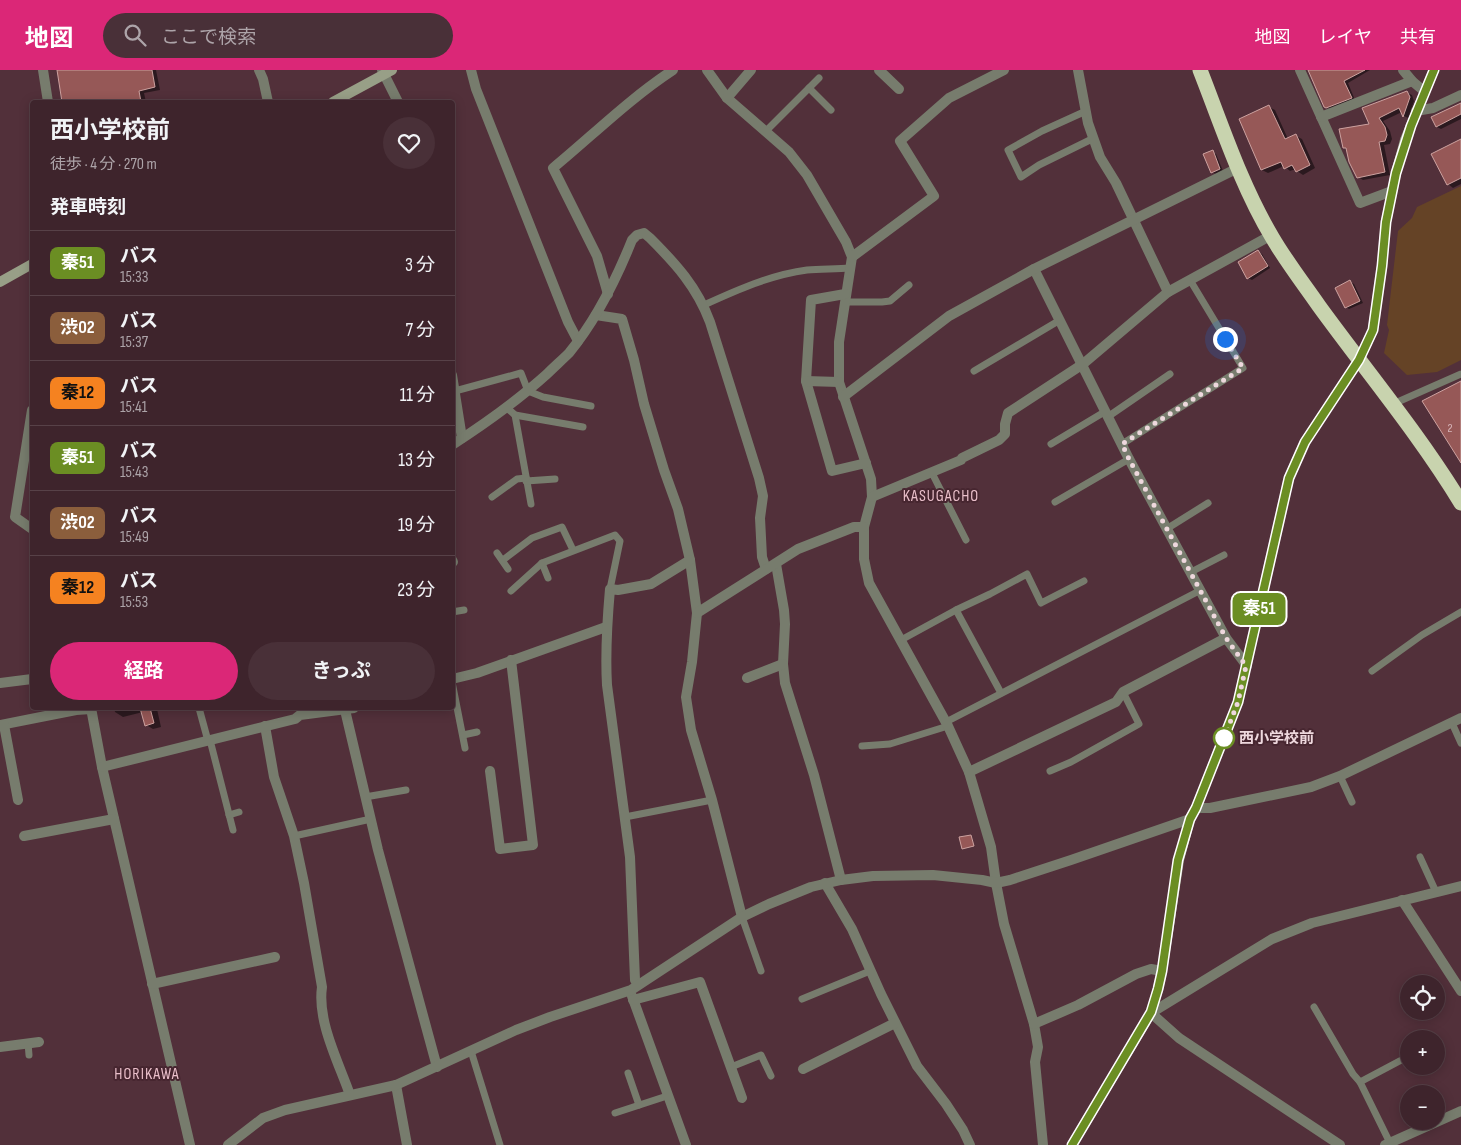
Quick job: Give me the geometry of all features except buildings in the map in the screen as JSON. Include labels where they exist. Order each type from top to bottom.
[{"type":"highway","points":[[1200,70],[1238,168],[1270,236],[1359,360],[1426,448],[1461,503]]},
{"type":"street","points":[[43,70],[48,100]]},
{"type":"street","points":[[259,70],[268,100]]},
{"type":"street","points":[[471,70],[480,98],[568,322],[578,341]]},
{"type":"street","points":[[608,294],[597,256],[553,168],[622,108],[673,70]]},
{"type":"street","points":[[707,70],[727,98],[788,152],[807,175],[846,242],[852,257],[839,342],[839,382],[871,479],[872,497],[864,527],[864,559],[869,583],[947,724],[970,772],[991,847],[1004,924],[1034,1024],[1038,1047],[1035,1062],[1043,1145]]},
{"type":"street","points":[[727,98],[751,70]]},
{"type":"street","points":[[879,70],[899,89]]},
{"type":"street","points":[[852,257],[934,196],[900,141],[949,98],[1004,70]]},
{"type":"street","points":[[1078,70],[1088,123],[1100,157],[1116,183],[1168,292]]},
{"type":"street","points":[[1300,70],[1360,203],[1392,191]]},
{"type":"street","points":[[1403,70],[1424,91]]},
{"type":"street","points":[[1072,1145],[1151,1012],[1162,971],[1178,860],[1190,819],[1238,702],[1289,478],[1305,442],[1359,360],[1373,330],[1386,222],[1392,191],[1405,140],[1434,70]]},
{"type":"street","points":[[337,100],[386,72],[397,100]]},
{"type":"street","points":[[1321,117],[1412,80]]},
{"type":"street","points":[[1416,111],[1433,108],[1461,95]]},
{"type":"street","points":[[844,397],[949,316],[1034,268],[1238,168]]},
{"type":"street","points":[[455,443],[511,412],[528,391],[568,354],[596,316],[632,240],[637,235],[644,233],[685,275],[704,305],[759,478],[763,496],[760,518],[762,557],[766,569]]},
{"type":"street","points":[[872,497],[962,460],[962,458],[999,440],[1005,434],[1008,413],[1083,364],[1168,292],[1270,236]]},
{"type":"street","points":[[0,282],[30,265]]},
{"type":"street","points":[[1034,268],[1129,459],[1226,638],[1246,666]]},
{"type":"street","points":[[845,298],[811,300],[806,381],[832,471],[866,462]]},
{"type":"street","points":[[596,316],[622,320],[644,404],[678,509],[690,560],[697,613],[686,697],[691,730],[712,800],[742,917]]},
{"type":"street","points":[[806,381],[839,382]]},
{"type":"street","points":[[455,391],[462,438]]},
{"type":"street","points":[[30,422],[15,516],[30,527]]},
{"type":"street","points":[[697,613],[798,549],[854,527],[864,527]]},
{"type":"street","points":[[686,1145],[634,992],[630,857],[605,657],[610,589],[618,590],[651,584],[690,560]]},
{"type":"street","points":[[776,564],[784,617],[783,664],[785,683],[814,774],[841,880]]},
{"type":"street","points":[[455,679],[606,628]]},
{"type":"street","points":[[970,772],[1116,702],[1123,692],[1226,638]]},
{"type":"street","points":[[490,771],[500,849],[533,845],[511,660]]},
{"type":"street","points":[[747,678],[783,664]]},
{"type":"street","points":[[0,683],[30,679]]},
{"type":"street","points":[[18,800],[2,725],[76,710]]},
{"type":"street","points":[[91,710],[114,820],[190,1145]]},
{"type":"street","points":[[102,767],[295,719],[300,715],[334,710]]},
{"type":"street","points":[[350,710],[365,797],[437,1067]]},
{"type":"street","points":[[1196,808],[1210,808],[1311,787],[1340,776],[1456,721]]},
{"type":"street","points":[[265,726],[274,777],[294,836],[304,883],[322,987],[320,999],[322,1014],[350,1095]]},
{"type":"street","points":[[14,783],[25,780]]},
{"type":"street","points":[[634,992],[742,917],[794,893],[825,883],[873,876],[933,875],[996,883],[1010,880],[1190,819]]},
{"type":"street","points":[[24,836],[114,820]]},
{"type":"street","points":[[825,883],[852,930],[917,1066],[946,1104],[963,1130],[970,1145]]},
{"type":"street","points":[[1151,1012],[1272,939],[1312,923],[1461,886]]},
{"type":"street","points":[[1402,900],[1461,991]]},
{"type":"street","points":[[152,984],[275,957]]},
{"type":"street","points":[[1034,1024],[1078,1005],[1136,974],[1151,969],[1162,971]]},
{"type":"street","points":[[228,1145],[263,1118],[285,1110],[396,1084],[516,1030],[550,1017],[634,992],[700,982],[742,1098]]},
{"type":"street","points":[[1151,1012],[1179,1038],[1340,1145]]},
{"type":"street","points":[[803,1069],[895,1023]]},
{"type":"street","points":[[0,1047],[38,1042]]},
{"type":"street","points":[[396,1084],[407,1145]]},
{"type":"street","points":[[1387,1144],[1461,1111]]},
{"type":"lane","points":[[766,131],[819,78]]},
{"type":"lane","points":[[809,88],[830,110]]},
{"type":"lane","points":[[1086,112],[1042,131],[1008,150],[1021,177],[1094,138]]},
{"type":"lane","points":[[704,305],[735,290],[767,279],[807,270],[850,268]]},
{"type":"lane","points":[[1122,444],[1243,368],[1190,280]]},
{"type":"lane","points":[[845,298],[882,302],[890,300],[909,285]]},
{"type":"lane","points":[[974,371],[1060,320]]},
{"type":"lane","points":[[455,391],[520,373],[528,391],[543,397],[591,406]]},
{"type":"lane","points":[[1051,444],[1107,414],[1170,374]]},
{"type":"lane","points":[[1392,404],[1461,374]]},
{"type":"lane","points":[[531,504],[511,412],[583,428]]},
{"type":"lane","points":[[1055,502],[1129,459]]},
{"type":"lane","points":[[932,473],[966,540]]},
{"type":"lane","points":[[492,497],[517,479],[555,480]]},
{"type":"lane","points":[[1168,528],[1208,504]]},
{"type":"lane","points":[[502,560],[532,538],[562,527],[573,550]]},
{"type":"lane","points":[[511,591],[542,564],[573,550],[615,535],[620,541],[610,589]]},
{"type":"lane","points":[[497,553],[508,569]]},
{"type":"lane","points":[[1191,572],[1224,555]]},
{"type":"lane","points":[[542,564],[548,578]]},
{"type":"lane","points":[[901,640],[1027,574],[1040,602],[1084,581]]},
{"type":"lane","points":[[862,746],[890,744],[947,724],[1000,693],[1201,590]]},
{"type":"lane","points":[[455,612],[464,610]]},
{"type":"lane","points":[[956,610],[1000,693]]},
{"type":"lane","points":[[1372,671],[1422,635],[1461,612]]},
{"type":"lane","points":[[1050,771],[1072,762],[1139,724],[1123,692]]},
{"type":"lane","points":[[455,695],[465,748]]},
{"type":"lane","points":[[200,710],[233,830]]},
{"type":"lane","points":[[1456,721],[1461,743]]},
{"type":"lane","points":[[463,735],[477,732]]},
{"type":"lane","points":[[1340,776],[1352,802]]},
{"type":"lane","points":[[365,797],[406,790]]},
{"type":"lane","points":[[625,817],[712,800]]},
{"type":"lane","points":[[229,815],[239,812]]},
{"type":"lane","points":[[294,836],[371,819]]},
{"type":"lane","points":[[1420,857],[1436,892]]},
{"type":"lane","points":[[742,917],[761,972]]},
{"type":"lane","points":[[802,999],[870,971]]},
{"type":"lane","points":[[1314,1007],[1353,1074],[1360,1082],[1387,1144]]},
{"type":"lane","points":[[28,1043],[29,1056]]},
{"type":"lane","points":[[471,1051],[500,1145]]},
{"type":"lane","points":[[731,1067],[761,1055],[770,1076]]},
{"type":"lane","points":[[1360,1082],[1400,1061]]},
{"type":"lane","points":[[628,1072],[639,1105]]},
{"type":"lane","points":[[615,1113],[668,1096]]},
{"type":"shaded area","points":[[1461,186],[1461,360],[1437,372],[1407,375],[1384,353],[1389,330],[1387,325],[1398,231],[1412,218],[1417,207]]},
{"type":"bus line","name":"秦51","points":[[1072,1145],[1151,1012],[1162,971],[1178,860],[1190,819],[1238,702],[1289,478],[1305,442],[1359,360],[1373,330],[1386,222],[1396,173],[1405,140],[1434,70]]},
{"type":"place","name":"西小学校前","points":[[1224,738]]},
{"type":"district","name":"KASUGACHO","points":[[941,495]]},
{"type":"district","name":"HORIKAWA","points":[[147,1073]]},
{"type":"route","points":[[1224,738],[1238,702],[1246,666],[1226,638],[1122,444],[1243,368],[1225,339]]}]
